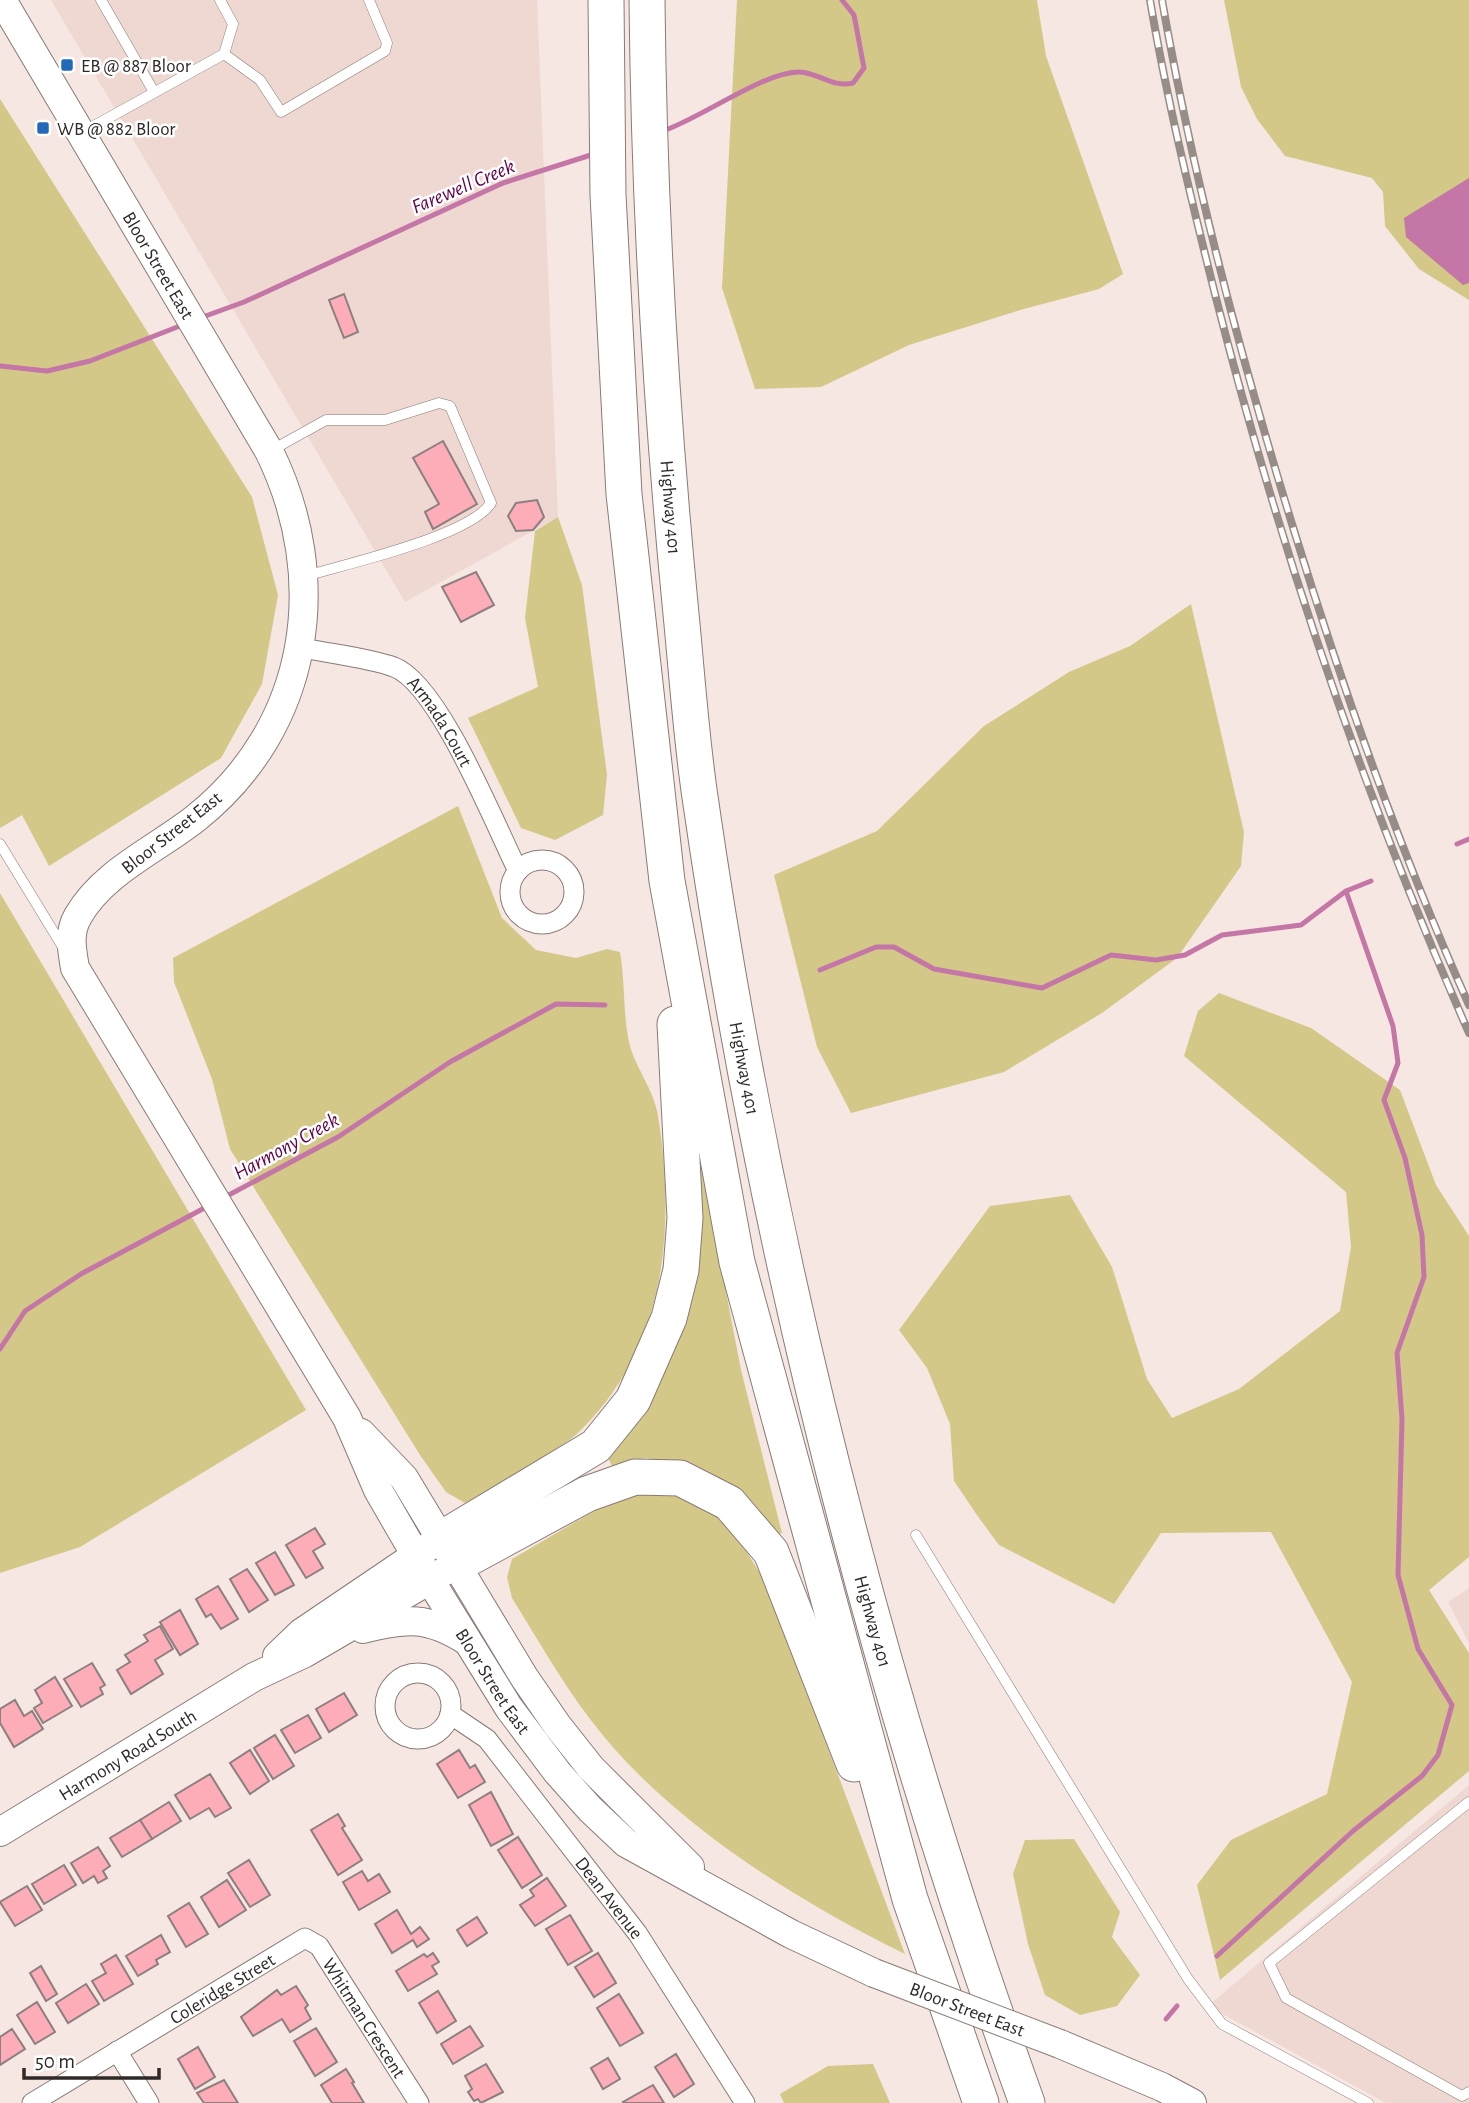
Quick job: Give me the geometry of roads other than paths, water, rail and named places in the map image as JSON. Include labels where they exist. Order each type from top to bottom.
[{"type":"highway","name":"Highway 401","points":[[606,0],[605,117],[624,494],[667,881],[737,1262],[911,1899],[981,2103]]},
{"type":"highway","name":"Highway 401","points":[[647,0],[648,115],[666,467],[699,794],[785,1273],[883,1657],[998,2022],[1027,2102]]},
{"type":"highway","points":[[435,1559],[596,1446],[633,1400],[669,1318],[681,1270],[685,1218],[667,881]]},
{"type":"highway","points":[[435,1559],[587,1494],[635,1477],[680,1478],[729,1503],[771,1552],[880,1830],[911,1899]]},
{"type":"main road","name":"Bloor Street East","points":[[2,0],[270,452],[293,508],[302,541],[305,576],[299,647],[278,716],[247,765],[198,816],[110,879],[91,897],[76,918],[70,940],[75,968],[347,1418],[404,1478],[470,1643],[509,1707],[557,1772],[590,1809],[626,1843],[791,1934],[874,1973],[1060,2044],[1151,2082],[1192,2103]]},
{"type":"main road","name":"Bloor Street East","points":[[435,1559],[592,1768],[708,1886]]},
{"type":"main road","name":"Harmony Road South","points":[[0,1832],[254,1677],[337,1635],[435,1559]]},
{"type":"main road","name":"Harmony Road South","points":[[254,1677],[301,1633],[435,1559]]},
{"type":"main road","points":[[337,1635],[399,1620],[415,1620],[434,1623],[470,1643]]},
{"type":"street","name":"Armada Court","points":[[299,647],[396,668],[422,687],[441,717],[518,871]]},
{"type":"street","name":"Dean Avenue","points":[[450,1714],[487,1739],[638,1934],[745,2103]]},
{"type":"street","name":"Coleridge Street","points":[[32,2103],[305,1938]]},
{"type":"street","name":"Whitman Crescent","points":[[305,1938],[319,1946],[419,2103]]},
{"type":"street","points":[[117,2051],[149,2103]]},
{"type":"lane","points":[[101,0],[154,92]]},
{"type":"lane","points":[[82,132],[224,54],[233,24],[220,0]]},
{"type":"lane","points":[[224,54],[260,80],[281,112],[385,51],[387,43],[369,0]]},
{"type":"lane","points":[[270,452],[326,420],[385,420],[439,403],[450,406],[491,503],[485,512],[430,539],[305,576]]},
{"type":"lane","points":[[0,844],[75,968]]},
{"type":"lane","points":[[916,1535],[1188,1979],[1222,2024],[1368,2103]]},
{"type":"lane","points":[[1469,1802],[1269,1963],[1286,1998],[1462,2096],[1469,2092]]},
{"type":"waterway","name":"Farewell Creek","points":[[660,132],[750,87],[785,74],[800,72],[839,84],[853,83],[864,68],[854,15],[842,0]]},
{"type":"waterway","name":"Farewell Creek","points":[[200,318],[244,302],[503,183],[594,154]]},
{"type":"waterway","name":"Farewell Creek","points":[[0,366],[47,371],[90,361],[185,324]]},
{"type":"waterway","name":"Harmony Creek","points":[[1457,844],[1469,839]]},
{"type":"waterway","name":"Harmony Creek","points":[[820,970],[876,947],[894,947],[934,969],[1042,988],[1111,955],[1156,960],[1185,955],[1222,935],[1301,925],[1346,891],[1371,881]]},
{"type":"waterway","points":[[1217,1956],[1353,1831],[1422,1776],[1438,1755],[1452,1705],[1418,1649],[1398,1575],[1402,1419],[1397,1353],[1424,1277],[1422,1235],[1405,1158],[1384,1100],[1398,1063],[1393,1026],[1346,891]]},
{"type":"waterway","name":"Harmony Creek","points":[[225,1197],[338,1137],[450,1062],[556,1004],[605,1005]]},
{"type":"waterway","name":"Harmony Creek","points":[[0,1349],[25,1311],[81,1274],[210,1205]]},
{"type":"waterway","points":[[1166,2019],[1177,2006]]},
{"type":"railway","points":[[1150,0],[1172,112],[1216,298],[1296,578],[1394,853],[1469,1033]]},
{"type":"railway","points":[[1162,0],[1188,132],[1219,264],[1292,524],[1331,646],[1395,827],[1469,1005]]},
{"type":"place","name":"EB @ 887 Bloor","points":[[67,65]]},
{"type":"place","name":"WB @ 882 Bloor","points":[[43,128]]}]
